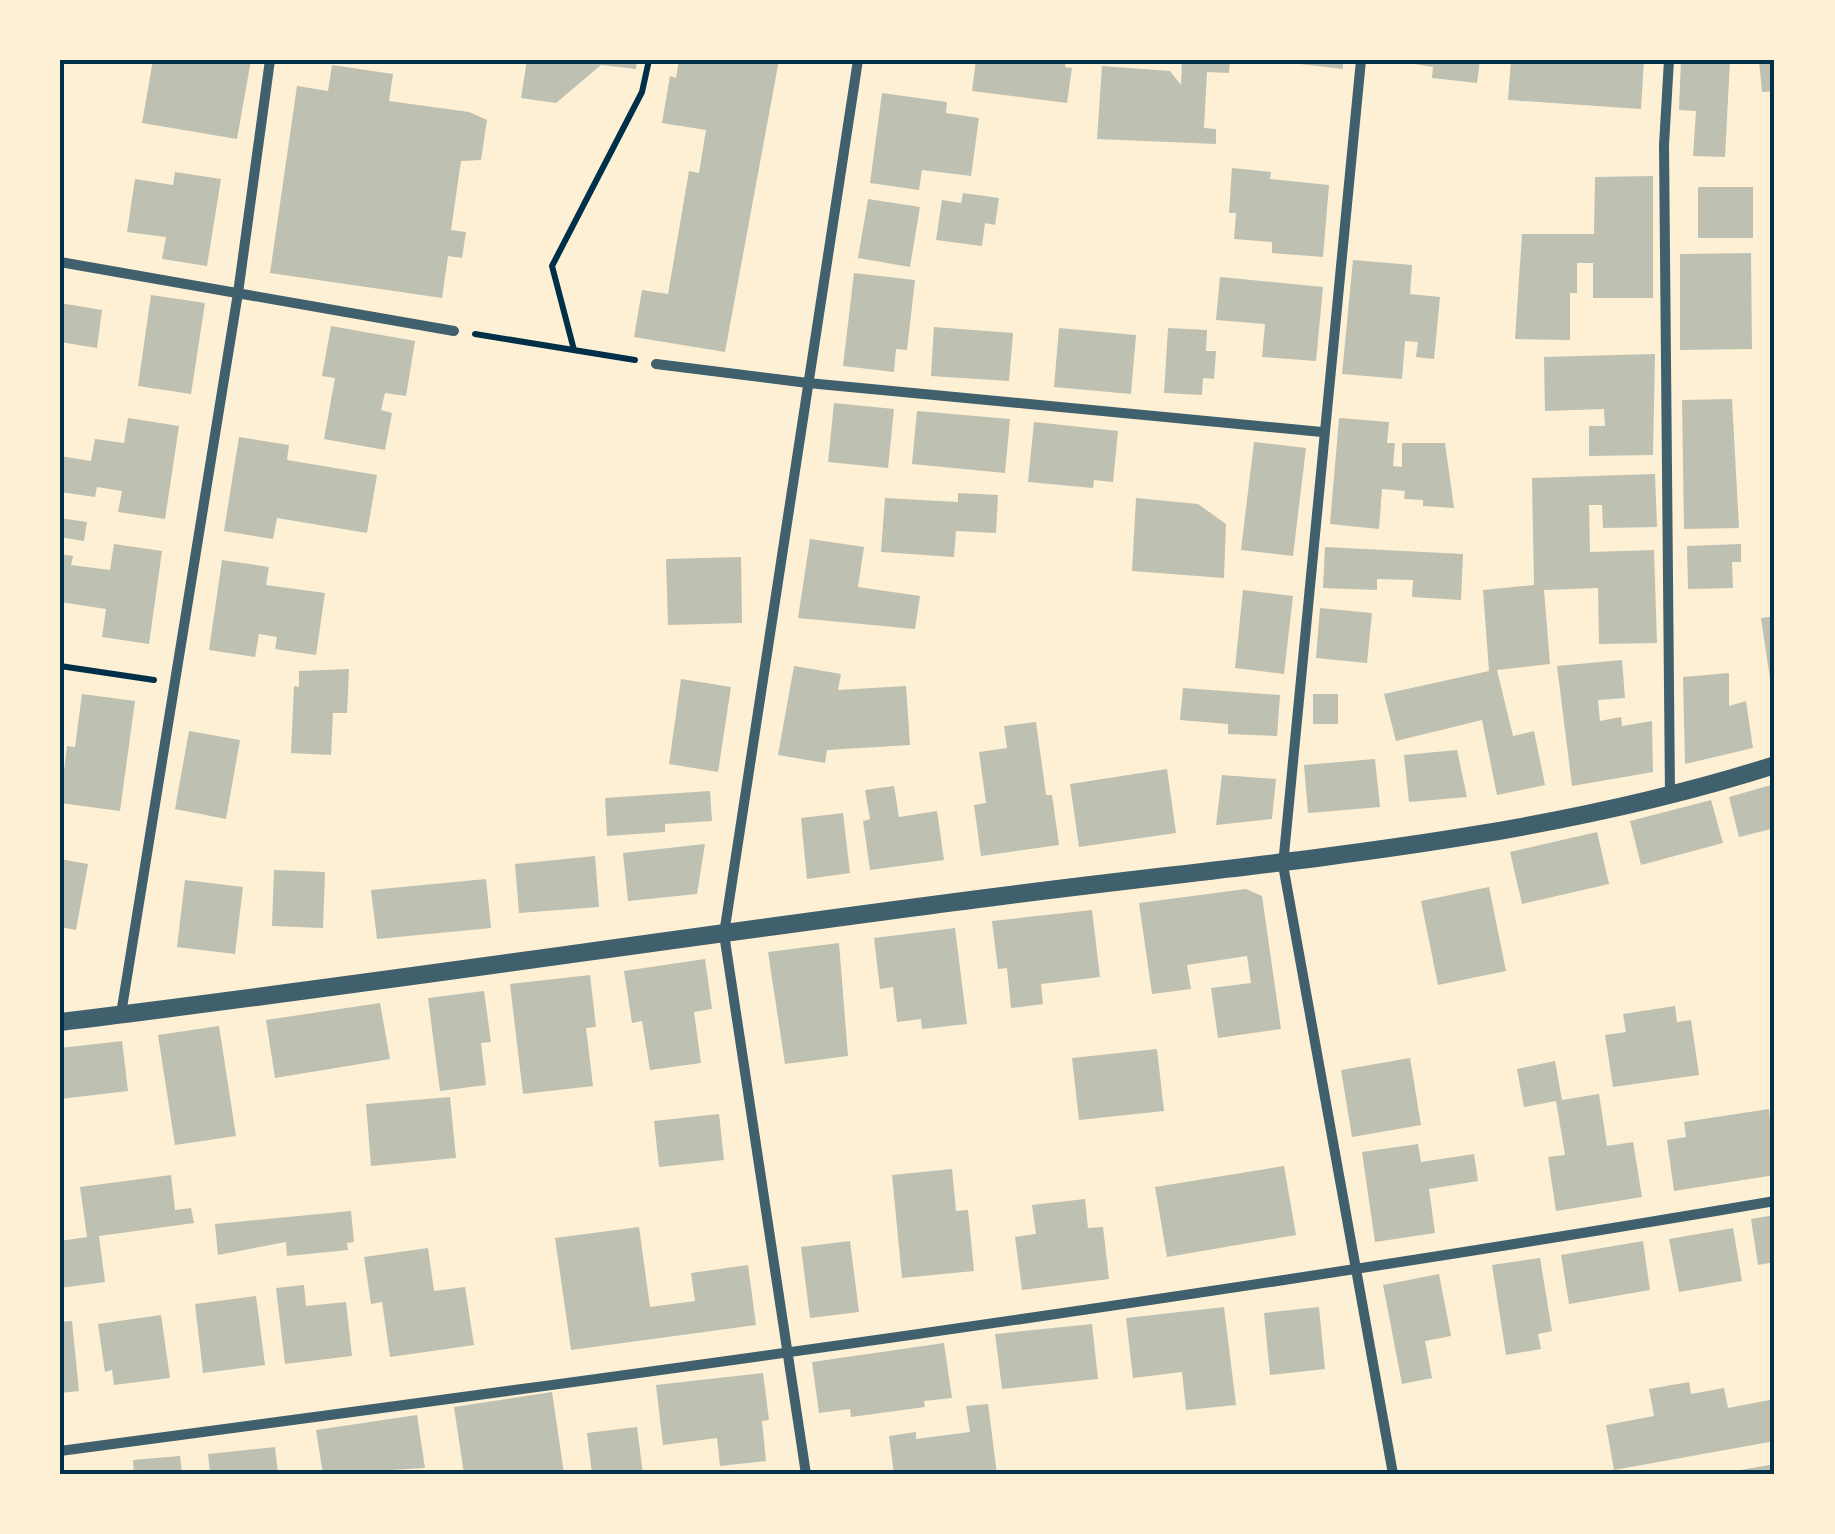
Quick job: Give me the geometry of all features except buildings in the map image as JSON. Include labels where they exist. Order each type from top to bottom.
[{"type":"street","points":[[121,1014],[238,293],[270,60]]},
{"type":"street","points":[[806,1474],[724,934],[858,60]]},
{"type":"street","points":[[1361,60],[1283,865],[1393,1474]]},
{"type":"street","points":[[1670,60],[1664,145],[1670,796]]},
{"type":"street","points":[[60,262],[454,330]]},
{"type":"street","points":[[656,364],[808,383],[1322,432]]},
{"type":"street","points":[[60,1022],[1006,895],[1283,865],[1500,830],[1670,796],[1775,765]]},
{"type":"street","points":[[60,1451],[789,1354],[1356,1272],[1775,1202]]},
{"type":"path","points":[[574,350],[552,266],[642,92],[649,60]]},
{"type":"path","points":[[454,330],[656,364]]},
{"type":"path","points":[[60,666],[175,683]]}]
